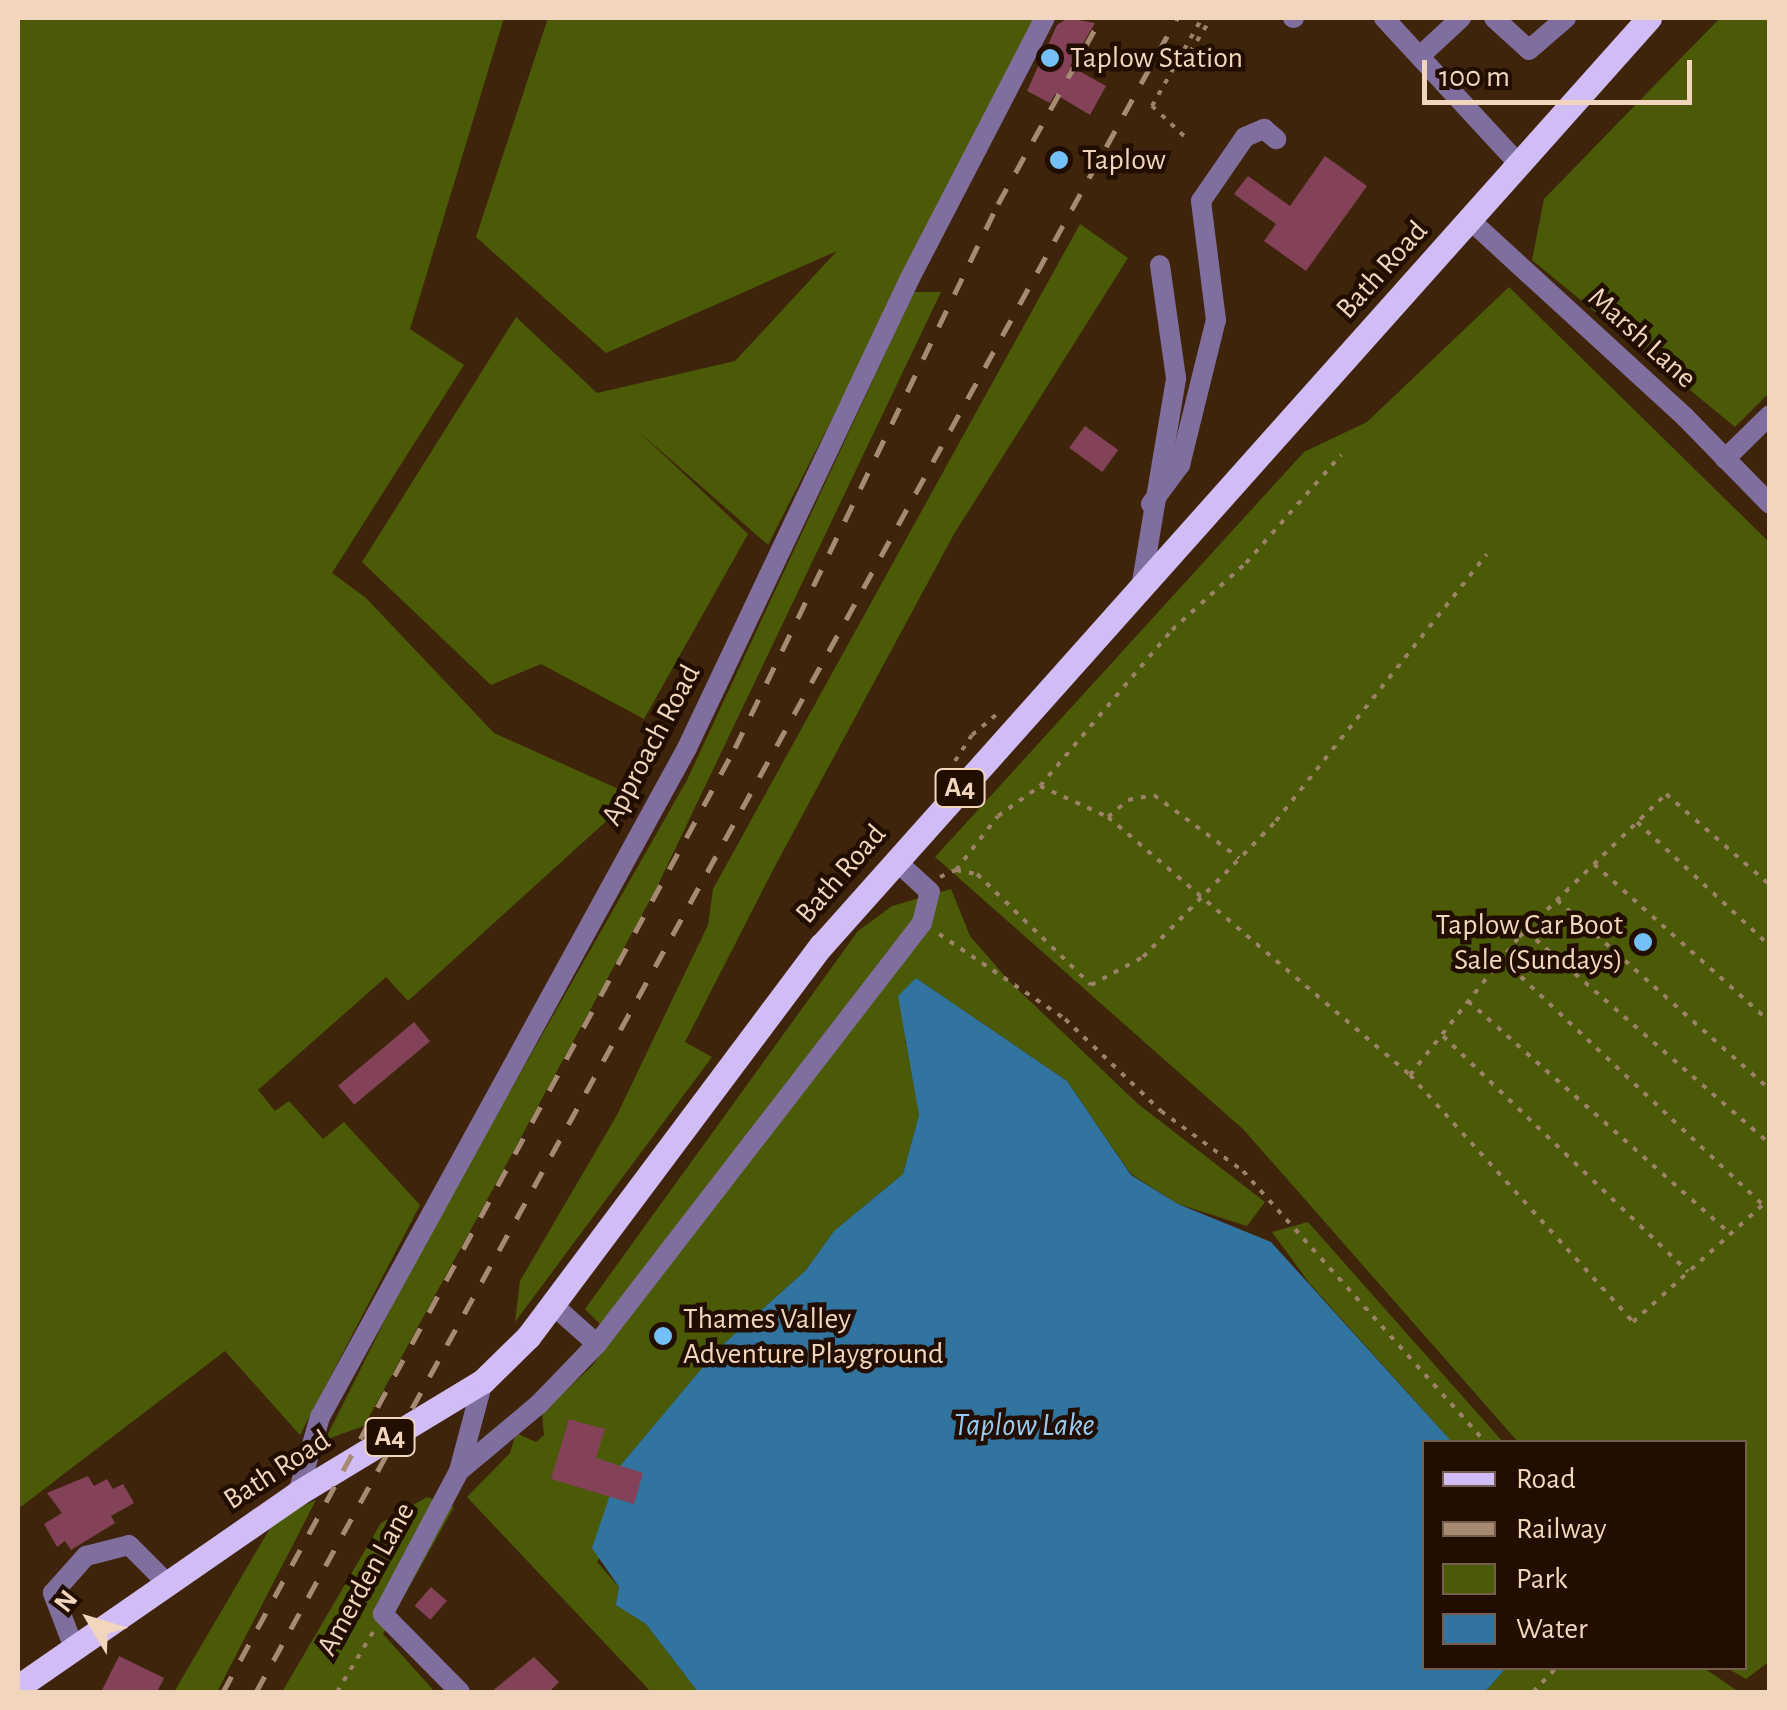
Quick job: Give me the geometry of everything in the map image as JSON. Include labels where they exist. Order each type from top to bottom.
[{"type":"main road","name":"Bath Road","points":[[18,1688],[298,1493],[483,1381],[553,1305],[821,946],[1649,18]]},
{"type":"street","name":"Approach Road","points":[[298,1493],[320,1417],[687,748],[910,278],[1045,18]]},
{"type":"street","points":[[1384,18],[1518,162]]},
{"type":"street","points":[[1420,56],[1461,18]]},
{"type":"street","points":[[1494,18],[1525,50],[1566,18]]},
{"type":"street","points":[[1151,504],[1180,465],[1216,320],[1201,201],[1246,137],[1264,129],[1276,139]]},
{"type":"street","name":"Marsh Lane","points":[[1470,220],[1770,504]]},
{"type":"street","points":[[1142,582],[1151,504],[1176,378],[1160,265]]},
{"type":"street","points":[[1725,459],[1770,415]]},
{"type":"street","points":[[459,1471],[539,1404],[597,1344],[922,922],[930,892],[896,861]]},
{"type":"street","points":[[553,1305],[597,1344]]},
{"type":"street","name":"Amerden Lane","points":[[383,1614],[459,1471],[483,1381]]},
{"type":"street","points":[[74,1648],[53,1592],[86,1556],[129,1545],[166,1582]]},
{"type":"street","points":[[383,1614],[460,1692]]},
{"type":"path","points":[[1184,136],[1152,111],[1202,18]]},
{"type":"path","points":[[1178,58],[1190,52],[1211,18]]},
{"type":"path","points":[[922,884],[956,870],[998,816],[1040,786],[1172,630],[1246,564],[1341,454]]},
{"type":"path","points":[[956,870],[977,874],[1091,985],[1143,956],[1276,821],[1487,554]]},
{"type":"path","points":[[1040,786],[1108,817],[1410,1075],[1633,1322],[1770,1198]]},
{"type":"path","points":[[1410,1075],[1526,930],[1666,794],[1770,885]]},
{"type":"path","points":[[1108,817],[1128,800],[1154,795],[1240,858]]},
{"type":"path","points":[[1636,822],[1770,946]]},
{"type":"path","points":[[1594,864],[1770,1022]]},
{"type":"path","points":[[1557,900],[1770,1090]]},
{"type":"path","points":[[922,922],[1064,1019],[1161,1111],[1243,1170],[1483,1440]]},
{"type":"path","points":[[1526,930],[1770,1144]]},
{"type":"path","points":[[1502,959],[1762,1204]]},
{"type":"path","points":[[1468,1001],[1730,1234]]},
{"type":"path","points":[[1442,1035],[1688,1272]]},
{"type":"path","name":"Amerden Lane","points":[[337,1692],[383,1614]]},
{"type":"path","points":[[1533,1692],[1554,1670]]},
{"type":"green space","points":[[18,18],[504,18],[410,329],[464,365],[332,573],[366,598],[494,733],[634,796],[408,1001],[386,977],[258,1090],[275,1111],[289,1101],[323,1139],[344,1122],[420,1205],[300,1435],[225,1351],[18,1509]]},
{"type":"green space","points":[[548,18],[1035,18],[768,545],[637,430],[748,534],[644,719],[541,664],[491,685],[362,562],[516,317],[597,393],[735,361],[837,251],[606,353],[476,237]]},
{"type":"green space","points":[[1720,18],[1770,18],[1769,393],[1735,427],[1532,260],[1544,199]]},
{"type":"green space","points":[[1080,224],[1128,258],[954,534],[774,868],[685,1042],[712,1057],[515,1322],[520,1281],[617,1115],[708,925],[713,889]]},
{"type":"green space","points":[[1509,287],[1769,542],[1770,1661],[1746,1679],[1730,1670],[1747,1670],[1747,1440],[1516,1440],[1244,1130],[935,857],[1304,452],[1367,422]]},
{"type":"green space","points":[[914,292],[941,292],[657,887],[364,1426],[325,1440],[422,1246],[687,780]]},
{"type":"green space","points":[[951,889],[970,936],[1010,982],[1138,1104],[1265,1202],[1247,1226],[1178,1204],[1131,1174],[1067,1081],[916,978],[905,1043],[913,1053],[919,1115],[903,1174],[834,1231],[806,1270],[718,1349],[621,1465],[643,1473],[634,1504],[597,1562],[619,1587],[617,1605],[646,1624],[698,1692],[651,1692],[467,1497],[510,1453],[516,1433],[536,1442],[544,1435],[542,1413],[593,1365],[612,1336],[585,1309],[858,931],[892,906]]},
{"type":"green space","points":[[1308,1222],[1501,1440],[1450,1440],[1310,1284],[1272,1232]]},
{"type":"green space","points":[[427,1497],[454,1507],[383,1634],[435,1692],[282,1692],[381,1523]]},
{"type":"green space","points":[[316,1500],[217,1692],[174,1692],[276,1518]]},
{"type":"green space","points":[[1504,1670],[1707,1670],[1739,1692],[1485,1692]]},
{"type":"water","name":"Taplow Lake","points":[[916,978],[1067,1081],[1131,1175],[1178,1204],[1271,1242],[1450,1440],[1422,1440],[1422,1670],[1504,1670],[1485,1692],[698,1692],[646,1624],[616,1605],[619,1587],[592,1548],[620,1466],[718,1349],[806,1270],[834,1231],[903,1174],[919,1115],[898,996]]},
{"type":"building","points":[[1068,18],[1095,23],[1070,66],[1106,86],[1090,115],[1055,94],[1050,103],[1027,91],[1057,25]]},
{"type":"building","points":[[1325,156],[1367,186],[1306,271],[1264,241],[1276,224],[1234,194],[1248,176],[1290,206]]},
{"type":"building","points":[[1085,426],[1118,450],[1102,472],[1069,448]]},
{"type":"building","points":[[414,1022],[430,1041],[354,1105],[338,1086]]},
{"type":"building","points":[[569,1419],[605,1429],[596,1458],[643,1473],[634,1504],[551,1479]]},
{"type":"building","points":[[88,1476],[94,1486],[107,1479],[113,1489],[123,1484],[134,1503],[111,1516],[115,1523],[71,1550],[65,1541],[57,1547],[44,1524],[62,1513],[47,1493]]},
{"type":"building","points":[[431,1587],[447,1601],[430,1620],[415,1606]]},
{"type":"building","points":[[119,1656],[164,1678],[157,1692],[101,1692]]},
{"type":"building","points":[[534,1657],[559,1682],[549,1692],[491,1692]]},
{"type":"railway","points":[[223,1692],[735,748],[998,204],[1101,18]]},
{"type":"railway","points":[[256,1692],[1177,18]]},
{"type":"place","name":"Taplow Station","points":[[1050,58]]},
{"type":"place","name":"Taplow","points":[[1059,160]]},
{"type":"place","name":"Taplow Car Boot Sale (Sundays)","points":[[1643,942]]},
{"type":"place","name":"Thames Valley Adventure Playground","points":[[663,1336]]}]
